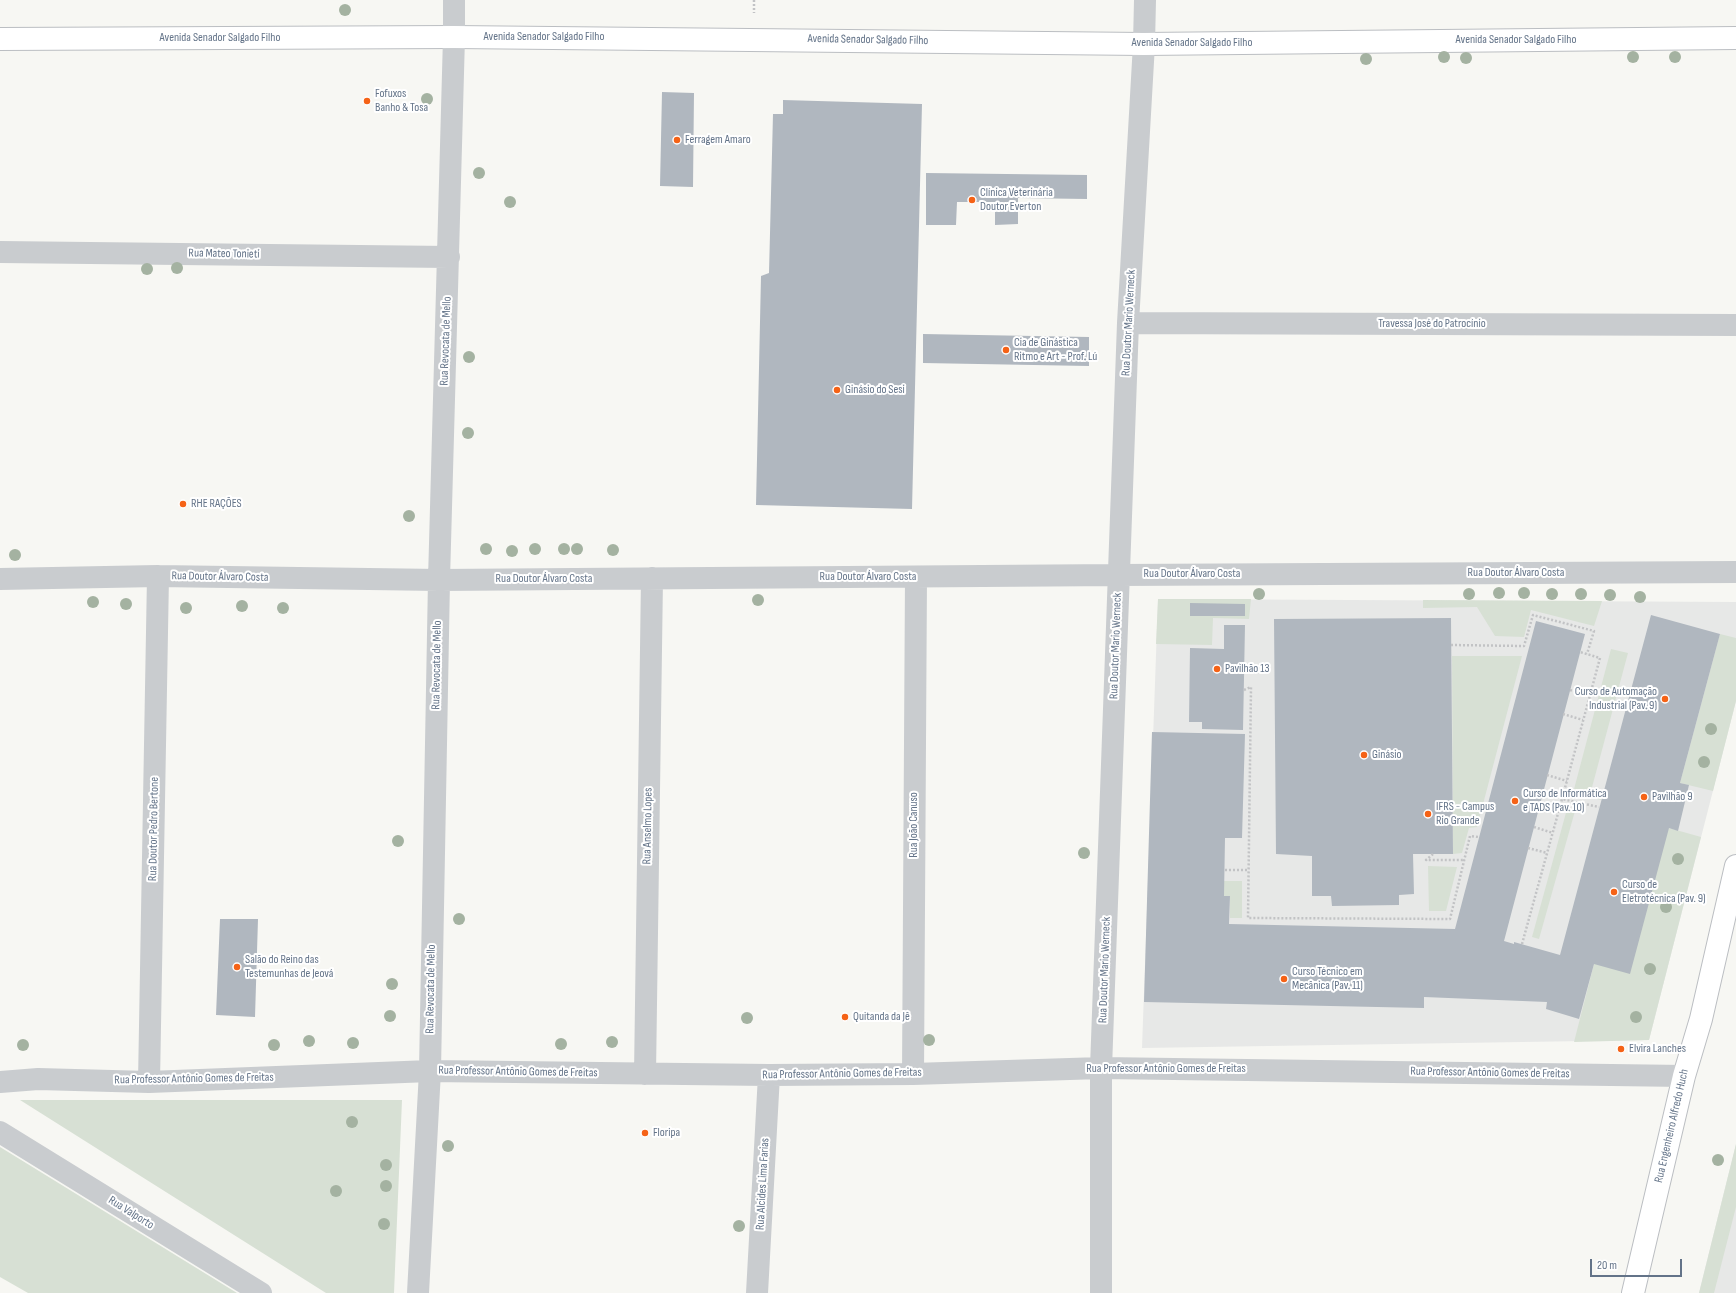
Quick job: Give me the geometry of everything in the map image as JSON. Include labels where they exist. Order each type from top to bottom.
[{"type":"main road","name":"Avenida Senador Salgado Filho","points":[[0,39],[454,37],[1144,44],[1736,38]]},
{"type":"main road","name":"Rua Engenheiro Alfredo Huch","points":[[1633,1293],[1684,1076],[1701,1019],[1736,866]]},
{"type":"street","name":"Rua Revocata de Mello","points":[[418,1293],[430,1071],[439,580],[454,0]]},
{"type":"street","name":"Rua Doutor Mario Werneck","points":[[1101,1293],[1101,1068],[1128,323],[1144,44],[1145,0]]},
{"type":"street","name":"Rua Mateo Tonieti","points":[[0,252],[448,257]]},
{"type":"street","name":"Travessa José do Patrocínio","points":[[1128,323],[1736,326]]},
{"type":"street","name":"Rua Doutor Álvaro Costa","points":[[0,579],[158,576],[439,580],[1736,572]]},
{"type":"street","name":"Rua Doutor Pedro Bertone","points":[[149,1082],[158,576]]},
{"type":"street","name":"Rua João Canuso","points":[[913,1074],[916,577]]},
{"type":"street","name":"Rua Anselmo Lopes","points":[[645,1074],[652,578]]},
{"type":"street","name":"Rua Professor Antônio Gomes de Freitas","points":[[0,1082],[38,1079],[149,1082],[430,1071],[769,1075],[913,1074],[1101,1068],[1684,1076]]},
{"type":"street","name":"Rua Alcides Lima Farias","points":[[757,1293],[769,1075]]},
{"type":"street","name":"Rua Valporto","points":[[0,1132],[261,1293]]},
{"type":"path","points":[[1452,645],[1524,646],[1533,615],[1594,631],[1587,654]]},
{"type":"path","points":[[1522,944],[1600,658],[1580,652]]},
{"type":"path","points":[[1244,690],[1251,687],[1248,918],[1450,919],[1470,836],[1479,837]]},
{"type":"path","points":[[1570,690],[1590,696]]},
{"type":"path","points":[[1564,714],[1583,720]]},
{"type":"path","points":[[1548,775],[1567,781]]},
{"type":"path","points":[[1562,799],[1599,807]]},
{"type":"path","points":[[1534,827],[1553,832]]},
{"type":"path","points":[[1528,848],[1547,853]]},
{"type":"path","points":[[1433,854],[1426,860],[1465,860]]},
{"type":"path","points":[[1225,870],[1249,870]]},
{"type":"shaded area","name":"IFRS - Campus Rio Grande","points":[[1158,599],[1736,602],[1736,701],[1649,1040],[1142,1048]]},
{"type":"shaded area","points":[[1158,599],[1251,599],[1249,619],[1213,618],[1212,645],[1156,644]]},
{"type":"shaded area","points":[[1423,600],[1602,601],[1594,626],[1531,610],[1524,637],[1495,636],[1477,607],[1423,608]]},
{"type":"shaded area","points":[[1720,634],[1736,638],[1736,701],[1713,791],[1680,783]]},
{"type":"shaded area","points":[[1611,649],[1628,653],[1591,791],[1603,794],[1601,800],[1573,793]]},
{"type":"shaded area","points":[[1452,656],[1522,656],[1477,827],[1469,828],[1462,853],[1453,854]]},
{"type":"shaded area","points":[[1567,809],[1575,811],[1539,939],[1532,937]]},
{"type":"shaded area","points":[[1669,828],[1701,837],[1649,1040],[1574,1042],[1594,964]]},
{"type":"shaded area","points":[[1428,866],[1457,867],[1446,911],[1429,911]]},
{"type":"shaded area","points":[[1224,881],[1242,881],[1242,918],[1230,918],[1230,897],[1224,896]]},
{"type":"shaded area","points":[[20,1100],[402,1100],[394,1293],[326,1293]]},
{"type":"shaded area","points":[[1736,1144],[1736,1293],[1699,1293]]},
{"type":"shaded area","points":[[1736,1144],[1736,1207],[1714,1293],[1699,1293]]},
{"type":"shaded area","points":[[0,1147],[237,1293],[28,1293],[0,1277]]},
{"type":"building","name":"Ferragem Amaro","points":[[662,92],[694,93],[693,187],[660,186]]},
{"type":"building","name":"Ginásio do Sesi","points":[[783,100],[922,104],[912,509],[756,505],[761,276],[769,273],[773,114],[783,114]]},
{"type":"building","name":"Clínica Veterinária Doutor Everton","points":[[926,173],[1087,175],[1087,199],[1018,198],[1018,224],[995,225],[995,202],[957,202],[956,225],[926,225]]},
{"type":"building","name":"Cia de Ginástica Ritmo e Art - Prof. Lú","points":[[923,334],[1089,337],[1089,366],[923,363]]},
{"type":"building","points":[[1190,603],[1245,604],[1245,616],[1190,616]]},
{"type":"building","points":[[1651,615],[1720,634],[1680,783],[1689,785],[1678,831],[1669,828],[1630,974],[1594,964],[1579,1019],[1546,1009],[1547,1002],[1424,997],[1424,1008],[1144,1002],[1152,732],[1245,734],[1242,838],[1225,838],[1224,896],[1230,896],[1229,924],[1455,929],[1536,621],[1585,634],[1504,941],[1514,944],[1514,942],[1560,955]]},
{"type":"building","name":"Ginásio","points":[[1451,618],[1453,854],[1413,854],[1414,894],[1399,895],[1399,905],[1332,906],[1331,896],[1312,896],[1312,856],[1276,854],[1274,619]]},
{"type":"building","name":"Pavilhão 13","points":[[1224,625],[1245,625],[1243,730],[1202,729],[1202,722],[1189,722],[1190,648],[1224,649]]},
{"type":"building","name":"Salão do Reino das Testemunhas de Jeová","points":[[220,919],[258,919],[255,1017],[216,1015]]},
{"type":"place","name":"Fofuxos Banho & Tosa","points":[[367,101]]},
{"type":"place","name":"Ferragem Amaro","points":[[677,140]]},
{"type":"place","name":"Clínica Veterinária Doutor Everton","points":[[972,200]]},
{"type":"place","name":"Cia de Ginástica Ritmo e Art - Prof. Lú","points":[[1006,350]]},
{"type":"place","name":"Ginásio do Sesi","points":[[837,390]]},
{"type":"place","name":"RHE RAÇÕES","points":[[183,504]]},
{"type":"place","name":"Pavilhão 13","points":[[1217,669]]},
{"type":"place","name":"Curso de Automação Industrial (Pav. 9)","points":[[1665,699]]},
{"type":"place","name":"Ginásio","points":[[1364,755]]},
{"type":"place","name":"Pavilhão 9","points":[[1644,797]]},
{"type":"place","name":"Curso de Informática e TADS (Pav. 10)","points":[[1515,801]]},
{"type":"place","name":"IFRS - Campus Rio Grande","points":[[1428,814]]},
{"type":"place","name":"Curso de Eletrotécnica (Pav. 9)","points":[[1614,892]]},
{"type":"place","name":"Salão do Reino das Testemunhas de Jeová","points":[[237,967]]},
{"type":"place","name":"Curso Técnico em Mecânica (Pav. 11)","points":[[1284,979]]},
{"type":"place","name":"Quitanda da Jê","points":[[845,1017]]},
{"type":"place","name":"Elvira Lanches","points":[[1621,1049]]},
{"type":"place","name":"Floripa","points":[[645,1133]]}]
